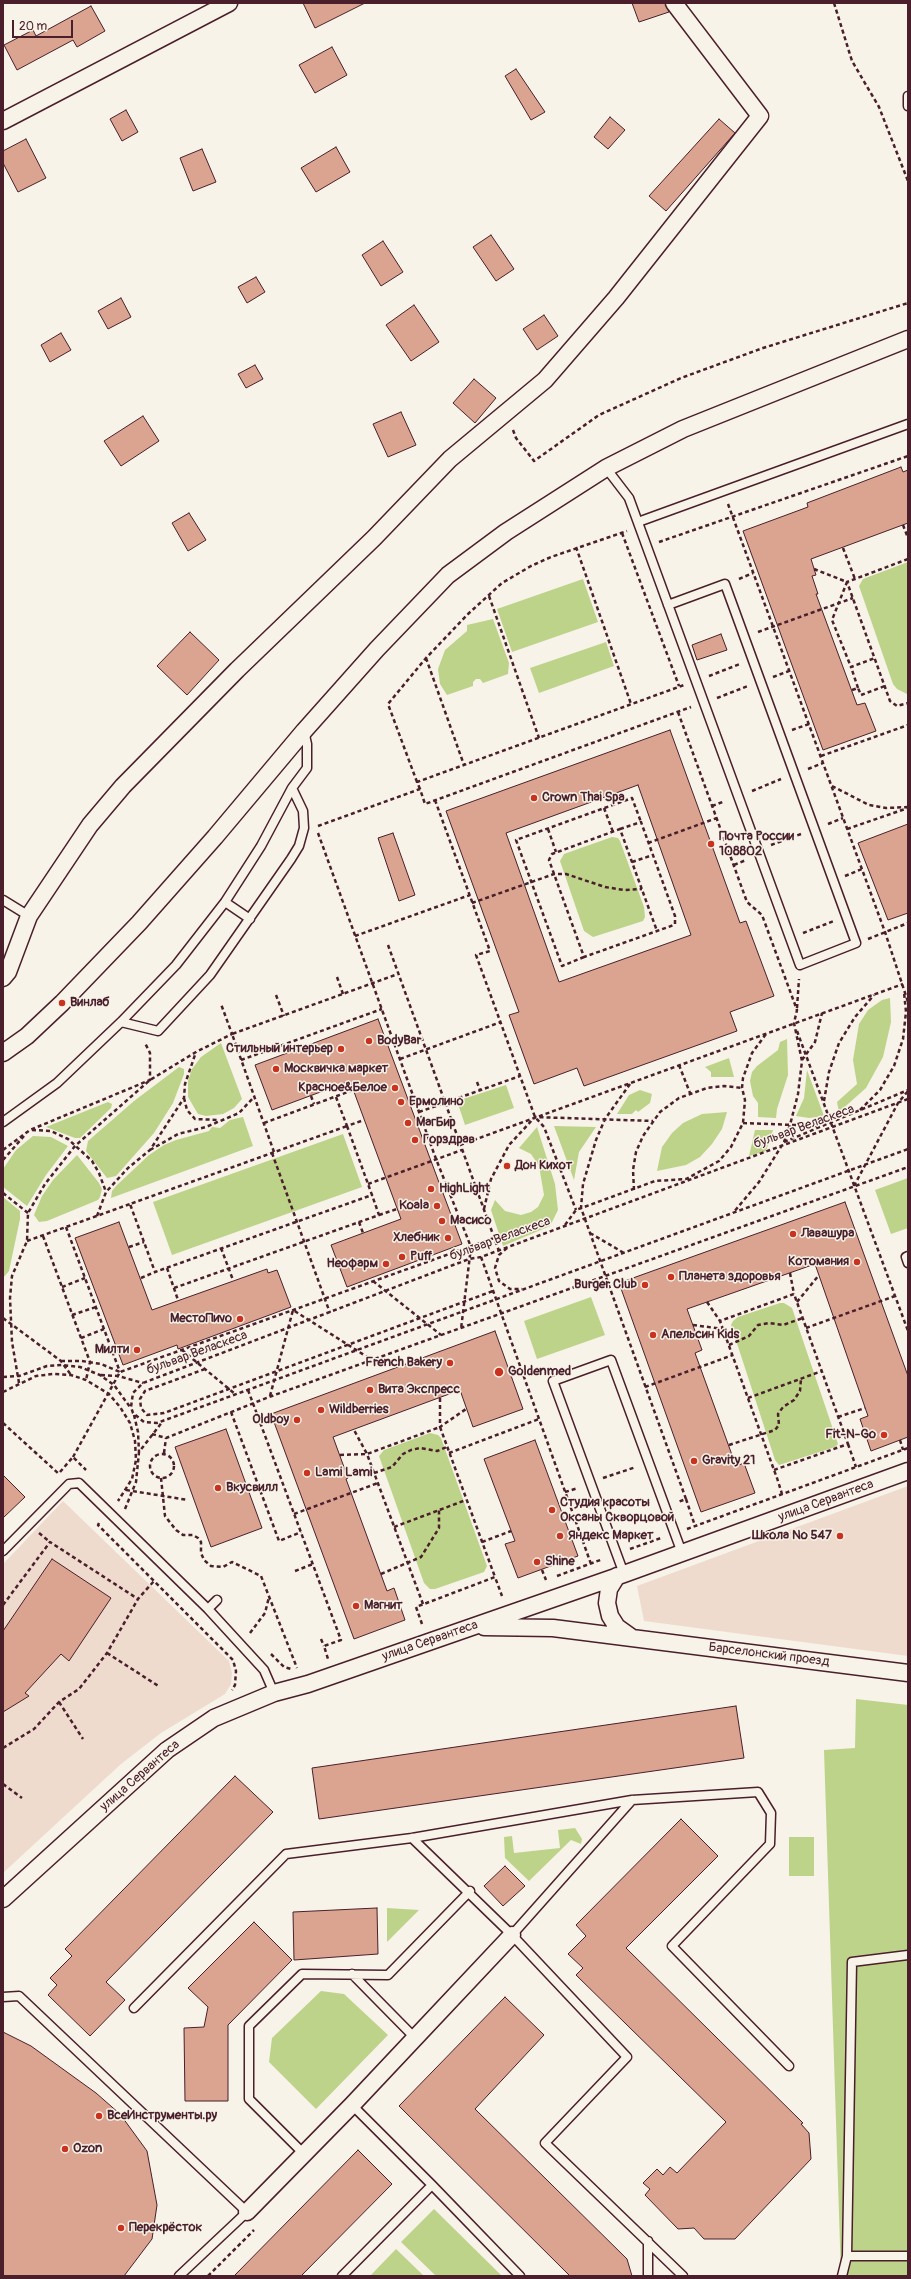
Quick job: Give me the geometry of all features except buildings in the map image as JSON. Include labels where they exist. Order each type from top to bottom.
[{"type":"street","points":[[3,121],[229,3]]},
{"type":"street","points":[[3,978],[8,972],[29,916],[90,825],[123,786],[237,670],[374,538],[450,459],[546,380],[616,298],[760,116],[674,3]]},
{"type":"street","points":[[3,1053],[27,1036],[62,1003],[139,922],[215,837],[304,731],[377,649],[448,575],[512,528],[606,468],[682,429],[908,340]]},
{"type":"street","name":"улица Сервантеса","points":[[3,1899],[167,1750],[214,1718],[274,1692],[308,1684],[472,1627],[908,1471]]},
{"type":"street","points":[[620,1575],[609,1589],[607,1603],[610,1616],[617,1627],[631,1637]]},
{"type":"street","name":"Барселонский проезд","points":[[472,1627],[553,1628],[908,1673]]},
{"type":"street","points":[[247,2212],[352,2105],[512,1934]]},
{"type":"lane","points":[[908,96],[908,106]]},
{"type":"lane","points":[[638,522],[908,424]]},
{"type":"lane","points":[[606,468],[629,498],[647,546],[668,605],[800,965],[856,943],[725,584],[668,605]]},
{"type":"lane","points":[[3,1122],[57,1083],[121,1022],[176,965],[225,902],[261,846],[292,788],[307,768],[307,744],[304,731]]},
{"type":"lane","points":[[121,1022],[158,1031],[210,975],[299,846],[304,828],[303,811],[292,788]]},
{"type":"lane","points":[[3,900],[29,916]]},
{"type":"lane","points":[[225,902],[250,919]]},
{"type":"lane","points":[[908,1256],[906,1257],[908,1263]]},
{"type":"lane","points":[[620,1575],[617,1554],[553,1381],[611,1360],[682,1553]]},
{"type":"lane","points":[[3,1551],[69,1484],[79,1483],[208,1609],[264,1670],[274,1692]]},
{"type":"lane","points":[[208,1609],[217,1600]]},
{"type":"lane","points":[[134,2008],[286,1854],[412,1838],[632,1800],[758,1792],[771,1813],[770,1844],[672,1946],[789,2066]]},
{"type":"lane","points":[[512,1934],[632,1800]]},
{"type":"lane","points":[[412,1838],[470,1891],[627,2057],[545,2143],[683,2276]]},
{"type":"lane","points":[[304,2154],[249,2099],[249,2026],[302,1974],[388,1975],[470,1891]]},
{"type":"lane","points":[[842,2276],[847,2256],[852,1962],[908,1955]]},
{"type":"lane","points":[[352,1974],[415,2038]]},
{"type":"lane","points":[[3,1997],[19,1996],[247,2212],[179,2276]]},
{"type":"lane","points":[[352,2105],[520,2276]]},
{"type":"lane","points":[[342,2276],[432,2185]]},
{"type":"lane","points":[[648,2241],[648,2276]]},
{"type":"lane","points":[[847,2256],[908,2256]]},
{"type":"path","points":[[834,3],[852,61],[879,107],[908,181]]},
{"type":"path","points":[[505,413],[516,438],[534,461],[599,415],[681,378],[764,348],[908,303]]},
{"type":"path","points":[[630,553],[908,456]]},
{"type":"path","points":[[732,517],[885,932],[908,1002]]},
{"type":"path","points":[[905,527],[908,538]]},
{"type":"path","points":[[679,686],[622,533],[576,548],[531,566],[502,583],[468,614],[426,658],[388,704],[425,804],[789,671]]},
{"type":"path","points":[[576,548],[631,704]]},
{"type":"path","points":[[843,548],[854,578]]},
{"type":"path","points":[[885,686],[861,695],[832,620],[847,582],[854,578],[908,559]]},
{"type":"path","points":[[814,569],[847,582],[893,704],[897,706],[908,703]]},
{"type":"path","points":[[489,596],[539,738]]},
{"type":"path","points":[[773,627],[853,598]]},
{"type":"path","points":[[426,658],[464,765]]},
{"type":"path","points":[[851,667],[875,658]]},
{"type":"path","points":[[417,782],[752,660]]},
{"type":"path","points":[[852,690],[858,688]]},
{"type":"path","points":[[678,712],[747,902],[762,915],[797,1010]]},
{"type":"path","points":[[820,756],[908,725]]},
{"type":"path","points":[[738,796],[794,774]]},
{"type":"path","points":[[831,786],[869,805],[886,808],[908,807]]},
{"type":"path","points":[[420,789],[316,827],[436,1159],[471,1247],[461,1329]]},
{"type":"path","points":[[632,798],[641,822],[676,920],[672,926],[562,966],[516,840],[632,798]]},
{"type":"path","points":[[435,800],[490,950],[476,955],[535,1117],[544,1127],[576,1210]]},
{"type":"path","points":[[847,829],[908,807]]},
{"type":"path","points":[[604,808],[613,832]]},
{"type":"path","points":[[648,843],[716,818]]},
{"type":"path","points":[[584,957],[549,857],[556,852],[641,822]]},
{"type":"path","points":[[548,829],[556,852]]},
{"type":"path","points":[[620,829],[657,931]]},
{"type":"path","points":[[632,862],[653,855]]},
{"type":"path","points":[[472,903],[554,874],[566,874],[605,887],[624,890],[642,889]]},
{"type":"path","points":[[355,936],[470,895]]},
{"type":"path","points":[[772,943],[847,917]]},
{"type":"path","points":[[885,932],[908,923]]},
{"type":"path","points":[[388,945],[498,1250]]},
{"type":"path","points":[[732,1213],[759,1182],[779,1147],[784,1142],[790,1125],[798,1094],[802,1061],[794,1023],[797,1010],[800,965]]},
{"type":"path","points":[[3,1150],[30,1130],[150,1080],[196,1052],[232,1034],[398,974]]},
{"type":"path","points":[[337,977],[343,994]]},
{"type":"path","points":[[460,1145],[903,984]]},
{"type":"path","points":[[860,1110],[880,1090],[896,1059],[903,1039],[906,1012],[903,984]]},
{"type":"path","points":[[276,995],[284,1016]]},
{"type":"path","points":[[824,1101],[829,1072],[839,1043],[855,1017],[874,995]]},
{"type":"path","points":[[221,1004],[264,1123],[296,1222],[330,1313]]},
{"type":"path","points":[[241,1060],[382,1009]]},
{"type":"path","points":[[802,1061],[815,1042],[822,1013]]},
{"type":"path","points":[[400,1059],[501,1022]]},
{"type":"path","points":[[794,1023],[908,1331]]},
{"type":"path","points":[[565,1226],[576,1210],[634,1190],[655,1181],[686,1179],[719,1162],[731,1148],[743,1123],[745,1100],[742,1088],[743,1078],[752,1053],[766,1034]]},
{"type":"path","points":[[19,1383],[12,1342],[12,1276],[26,1241],[28,1213],[45,1184],[75,1146],[150,1080],[150,1053],[147,1044],[142,1041]]},
{"type":"path","points":[[196,1052],[185,1084],[184,1098],[187,1110],[195,1119],[220,1120]]},
{"type":"path","points":[[679,1065],[690,1093]]},
{"type":"path","points":[[419,1112],[520,1076]]},
{"type":"path","points":[[477,1082],[480,1090]]},
{"type":"path","points":[[631,1083],[605,1119],[588,1162],[581,1208],[696,1526]]},
{"type":"path","points":[[634,1190],[633,1170],[636,1152],[643,1136],[653,1120],[670,1104],[690,1093],[718,1087],[742,1088]]},
{"type":"path","points":[[264,1123],[353,1090]]},
{"type":"path","points":[[854,1186],[898,1103],[908,1090]]},
{"type":"path","name":"бульвар Веласкеса","points":[[784,1142],[908,1090]]},
{"type":"path","points":[[311,1096],[314,1104]]},
{"type":"path","points":[[97,1216],[106,1192],[128,1168],[150,1150],[178,1134],[201,1128],[239,1113],[254,1097]]},
{"type":"path","points":[[336,1097],[379,1215]]},
{"type":"path","points":[[150,1150],[184,1098]]},
{"type":"path","name":"бульвар Веласкеса","points":[[133,1413],[131,1399],[137,1387],[143,1383],[288,1330],[310,1320],[387,1292],[469,1259],[481,1257],[908,1099]]},
{"type":"path","points":[[484,1210],[491,1179],[509,1145],[535,1117],[653,1120]]},
{"type":"path","points":[[26,1241],[364,1120]]},
{"type":"path","points":[[743,1123],[823,1126]]},
{"type":"path","points":[[30,1130],[52,1131],[68,1139],[92,1161],[99,1173],[106,1192]]},
{"type":"path","points":[[3,1160],[30,1130]]},
{"type":"path","points":[[62,1363],[88,1369],[100,1375],[114,1385],[133,1413],[144,1422],[150,1424],[235,1395],[908,1149]]},
{"type":"path","points":[[368,1184],[462,1150]]},
{"type":"path","points":[[152,1434],[166,1438],[253,1403],[908,1167]]},
{"type":"path","points":[[3,1193],[28,1213]]},
{"type":"path","points":[[141,1278],[372,1195]]},
{"type":"path","points":[[130,1204],[155,1272]]},
{"type":"path","points":[[174,1288],[397,1209]]},
{"type":"path","points":[[359,1222],[363,1234]]},
{"type":"path","points":[[66,1227],[120,1372]]},
{"type":"path","points":[[590,1233],[624,1253]]},
{"type":"path","points":[[43,1236],[90,1362],[86,1380]]},
{"type":"path","points":[[73,1457],[120,1372],[494,1238]]},
{"type":"path","points":[[129,1247],[144,1242]]},
{"type":"path","points":[[509,1246],[499,1255],[495,1268],[499,1281],[510,1289],[523,1289]]},
{"type":"path","points":[[221,1248],[233,1280]]},
{"type":"path","points":[[481,1257],[591,1564],[908,1448]]},
{"type":"path","points":[[167,1268],[178,1300]]},
{"type":"path","points":[[790,1273],[794,1294],[856,1467]]},
{"type":"path","points":[[797,1302],[819,1275]]},
{"type":"path","points":[[62,1287],[85,1278]]},
{"type":"path","points":[[373,1281],[442,1335]]},
{"type":"path","points":[[205,1369],[145,1392],[140,1399],[141,1408],[147,1415],[164,1413],[493,1291]]},
{"type":"path","points":[[720,1321],[794,1294]]},
{"type":"path","points":[[806,1328],[895,1296]]},
{"type":"path","points":[[707,1302],[720,1321],[782,1494]]},
{"type":"path","points":[[72,1315],[96,1307]]},
{"type":"path","points":[[293,1310],[372,1360]]},
{"type":"path","points":[[270,1397],[293,1310]]},
{"type":"path","points":[[3,1318],[62,1363],[71,1376]]},
{"type":"path","points":[[729,1345],[749,1336],[758,1325],[769,1323],[783,1325],[803,1318]]},
{"type":"path","points":[[693,1325],[723,1329]]},
{"type":"path","points":[[81,1338],[104,1329]]},
{"type":"path","points":[[182,1350],[235,1395]]},
{"type":"path","points":[[645,1387],[733,1355]]},
{"type":"path","points":[[3,1377],[19,1376],[40,1368],[62,1363],[90,1362],[112,1367],[120,1372]]},
{"type":"path","points":[[748,1398],[822,1371]]},
{"type":"path","points":[[3,1392],[36,1376],[53,1374],[71,1376],[86,1380],[109,1394],[120,1407],[130,1423],[135,1441],[136,1460],[132,1478],[126,1490],[110,1513]]},
{"type":"path","points":[[100,1375],[118,1376],[143,1383]]},
{"type":"path","points":[[729,1445],[775,1430],[779,1425],[778,1414],[783,1407],[794,1400],[800,1391],[801,1378]]},
{"type":"path","points":[[248,1390],[341,1640],[324,1646]]},
{"type":"path","points":[[440,1398],[440,1427],[502,1596]]},
{"type":"path","points":[[838,1417],[865,1408]]},
{"type":"path","points":[[340,1455],[367,1454],[440,1427],[466,1409]]},
{"type":"path","points":[[231,1412],[279,1541],[301,1532]]},
{"type":"path","points":[[127,1504],[136,1482],[139,1452],[138,1432],[133,1413]]},
{"type":"path","points":[[139,1452],[164,1420]]},
{"type":"path","points":[[449,1453],[539,1420]]},
{"type":"path","points":[[3,1423],[69,1484]]},
{"type":"path","points":[[354,1430],[367,1454],[423,1604]]},
{"type":"path","points":[[164,1453],[166,1438]]},
{"type":"path","points":[[900,1440],[903,1450]]},
{"type":"path","points":[[774,1470],[848,1444]]},
{"type":"path","points":[[374,1473],[392,1467],[403,1454],[411,1450],[424,1448],[437,1451],[447,1447]]},
{"type":"path","points":[[164,1453],[173,1459],[174,1470],[167,1478],[161,1478],[152,1473],[150,1467],[154,1457],[164,1453]]},
{"type":"path","points":[[565,1492],[670,1455]]},
{"type":"path","points":[[161,1478],[165,1516],[169,1523],[183,1535],[193,1534],[198,1538],[201,1542],[201,1553],[204,1560],[212,1566],[223,1567],[232,1562],[261,1576],[298,1670]]},
{"type":"path","points":[[294,1514],[378,1483]]},
{"type":"path","points":[[126,1490],[188,1500]]},
{"type":"path","points":[[665,1507],[686,1499]]},
{"type":"path","points":[[394,1527],[466,1500]]},
{"type":"path","points":[[381,1574],[408,1564],[421,1557],[439,1528],[439,1510]]},
{"type":"path","points":[[36,1530],[50,1542],[138,1599]]},
{"type":"path","points":[[482,1542],[511,1531]]},
{"type":"path","points":[[3,1605],[50,1542]]},
{"type":"path","points":[[295,1571],[313,1564]]},
{"type":"path","points":[[542,1570],[546,1580]]},
{"type":"path","points":[[422,1625],[416,1606],[495,1577]]},
{"type":"path","points":[[3,1748],[34,1729],[59,1702],[78,1690],[107,1653],[138,1599],[154,1581],[233,1660],[236,1671],[235,1685],[229,1695]]},
{"type":"path","points":[[250,1633],[265,1613],[269,1597]]},
{"type":"path","points":[[321,1639],[329,1659]]},
{"type":"path","points":[[107,1653],[160,1687]]},
{"type":"path","points":[[59,1702],[83,1739]]},
{"type":"path","points":[[3,1784],[22,1798]]},
{"type":"shaded area","name":"Школа № 547","points":[[908,1486],[908,1656],[644,1621],[637,1586]]},
{"type":"shaded area","points":[[63,1501],[229,1661],[232,1673],[231,1684],[225,1694],[161,1733],[121,1764],[3,1873],[3,1564]]},
{"type":"green space","points":[[908,562],[907,694],[897,689],[893,684],[859,586],[863,579]]},
{"type":"green space","points":[[583,579],[598,622],[512,652],[497,609]]},
{"type":"green space","points":[[493,619],[509,663],[508,674],[483,683],[480,679],[476,679],[473,682],[473,686],[447,695],[440,684],[438,669],[445,650],[467,631],[467,625]]},
{"type":"green space","points":[[606,642],[614,666],[539,693],[530,668]]},
{"type":"green space","points":[[612,837],[618,838],[620,841],[644,907],[645,917],[643,921],[593,937],[584,931],[560,861],[564,854]]},
{"type":"green space","points":[[890,998],[891,1022],[883,1057],[866,1088],[839,1112],[837,1102],[857,1084],[853,1060],[859,1024],[868,1010],[882,1000]]},
{"type":"green space","points":[[787,1039],[788,1075],[777,1109],[776,1118],[758,1117],[758,1103],[753,1096],[750,1081],[752,1072],[757,1066],[778,1050],[780,1042]]},
{"type":"green space","points":[[221,1043],[242,1099],[234,1108],[223,1114],[206,1116],[198,1114],[188,1097],[188,1081],[192,1069],[201,1057]]},
{"type":"green space","points":[[729,1058],[734,1077],[711,1077],[711,1072],[705,1067]]},
{"type":"green space","points":[[179,1067],[184,1069],[184,1074],[173,1103],[154,1133],[116,1176],[107,1178],[86,1151],[88,1141],[134,1101]]},
{"type":"green space","points":[[807,1070],[824,1116],[809,1118],[796,1116],[804,1098]]},
{"type":"green space","points":[[506,1085],[514,1108],[465,1125],[457,1101]]},
{"type":"green space","points":[[640,1090],[652,1094],[650,1103],[638,1112],[636,1110],[632,1114],[617,1114],[629,1095]]},
{"type":"green space","points":[[108,1102],[112,1104],[111,1108],[80,1138],[75,1138],[46,1127]]},
{"type":"green space","points":[[727,1112],[722,1129],[712,1144],[700,1157],[686,1165],[657,1171],[662,1147],[672,1133],[683,1123],[702,1114]]},
{"type":"green space","points":[[243,1117],[253,1146],[111,1198],[112,1191],[116,1186],[149,1155],[164,1145],[176,1140],[209,1131],[212,1127],[220,1128],[230,1120]]},
{"type":"green space","points":[[554,1126],[596,1127],[579,1152],[574,1180]]},
{"type":"green space","points":[[537,1127],[555,1184],[558,1210],[550,1226],[503,1246],[491,1210],[495,1200],[505,1211],[521,1215],[531,1212],[538,1207],[544,1195],[539,1166],[531,1154],[519,1148]]},
{"type":"green space","points":[[755,1130],[773,1130],[766,1151],[749,1156]]},
{"type":"green space","points":[[343,1134],[362,1187],[172,1255],[153,1202]]},
{"type":"green space","points":[[33,1136],[51,1137],[68,1146],[46,1175],[27,1206],[3,1187],[3,1169],[16,1150]]},
{"type":"green space","points":[[77,1155],[99,1183],[102,1189],[100,1197],[98,1200],[47,1221],[39,1222],[34,1215],[42,1196],[53,1180]]},
{"type":"green space","points":[[908,1178],[908,1228],[891,1234],[875,1190]]},
{"type":"green space","points":[[3,1197],[20,1211],[20,1219],[9,1271],[3,1278]]},
{"type":"green space","points":[[591,1297],[605,1335],[537,1359],[524,1321]]},
{"type":"green space","points":[[784,1303],[792,1308],[838,1444],[835,1447],[779,1465],[775,1460],[731,1325],[738,1317]]},
{"type":"green space","points":[[430,1433],[438,1435],[441,1438],[487,1566],[484,1572],[435,1589],[430,1589],[424,1583],[379,1456],[384,1450]]},
{"type":"green space","points":[[856,1699],[908,1705],[908,2276],[841,2276],[824,1750],[855,1748]]},
{"type":"green space","points":[[575,1828],[582,1839],[581,1844],[571,1840],[529,1881],[505,1858],[504,1837],[512,1836],[514,1853],[560,1848],[558,1830]]},
{"type":"green space","points":[[789,1837],[814,1837],[814,1876],[789,1876]]},
{"type":"green space","points":[[387,1908],[419,1910],[387,1942]]},
{"type":"green space","points":[[321,1991],[344,1994],[388,2035],[316,2109],[269,2062],[272,2038]]},
{"type":"green space","points":[[434,2209],[502,2276],[436,2276],[401,2242]]},
{"type":"green space","points":[[396,2249],[424,2276],[370,2276]]},
{"type":"place","name":"Crown Thai Spa","points":[[534,798]]},
{"type":"place","name":"Почта России 108802","points":[[711,844]]},
{"type":"place","name":"Винлаб","points":[[62,1003]]},
{"type":"place","name":"BodyBar","points":[[369,1041]]},
{"type":"place","name":"Стильный интерьер","points":[[341,1049]]},
{"type":"place","name":"Москвичка маркет","points":[[276,1069]]},
{"type":"place","name":"Красное&Белое","points":[[395,1088]]},
{"type":"place","name":"Ермолино","points":[[401,1102]]},
{"type":"place","name":"МагБир","points":[[408,1123]]},
{"type":"place","name":"Горздрав","points":[[415,1140]]},
{"type":"place","name":"Дон Кихот","points":[[507,1166]]},
{"type":"place","name":"HighLight","points":[[431,1189]]},
{"type":"place","name":"Koala","points":[[437,1206]]},
{"type":"place","name":"Масисо","points":[[442,1221]]},
{"type":"place","name":"Лавашура","points":[[793,1234]]},
{"type":"place","name":"Хлебник","points":[[448,1238]]},
{"type":"place","name":"Puff","points":[[402,1257]]},
{"type":"place","name":"Котомания","points":[[857,1262]]},
{"type":"place","name":"Неофарм","points":[[386,1264]]},
{"type":"place","name":"Планета здоровья","points":[[671,1277]]},
{"type":"place","name":"Burger Club","points":[[645,1285]]},
{"type":"place","name":"МестоПиvо","points":[[240,1319]]},
{"type":"place","name":"Апельсин Kids","points":[[653,1335]]},
{"type":"place","name":"Милти","points":[[137,1350]]},
{"type":"place","name":"French Bakery","points":[[450,1363]]},
{"type":"place","name":"Goldenmed","points":[[499,1372]]},
{"type":"place","name":"Вита Экспресс","points":[[370,1390]]},
{"type":"place","name":"Wildberries","points":[[321,1410]]},
{"type":"place","name":"Oldboy","points":[[297,1420]]},
{"type":"place","name":"Fit-N-Go","points":[[884,1435]]},
{"type":"place","name":"Gravity 21","points":[[694,1461]]},
{"type":"place","name":"Lami Lami","points":[[307,1473]]},
{"type":"place","name":"Вкусвилл","points":[[218,1488]]},
{"type":"place","name":"Студия красоты Оксаны Скворцовой","points":[[552,1510]]},
{"type":"place","name":"Яндекс Маркет","points":[[560,1536]]},
{"type":"place","name":"Школа № 547","points":[[840,1536]]},
{"type":"place","name":"Shine","points":[[537,1562]]},
{"type":"place","name":"Магнит","points":[[356,1606]]},
{"type":"place","name":"ВсеИнструменты.ру","points":[[99,2116]]},
{"type":"place","name":"Ozon","points":[[65,2149]]},
{"type":"place","name":"Перекрёсток","points":[[121,2228]]}]
